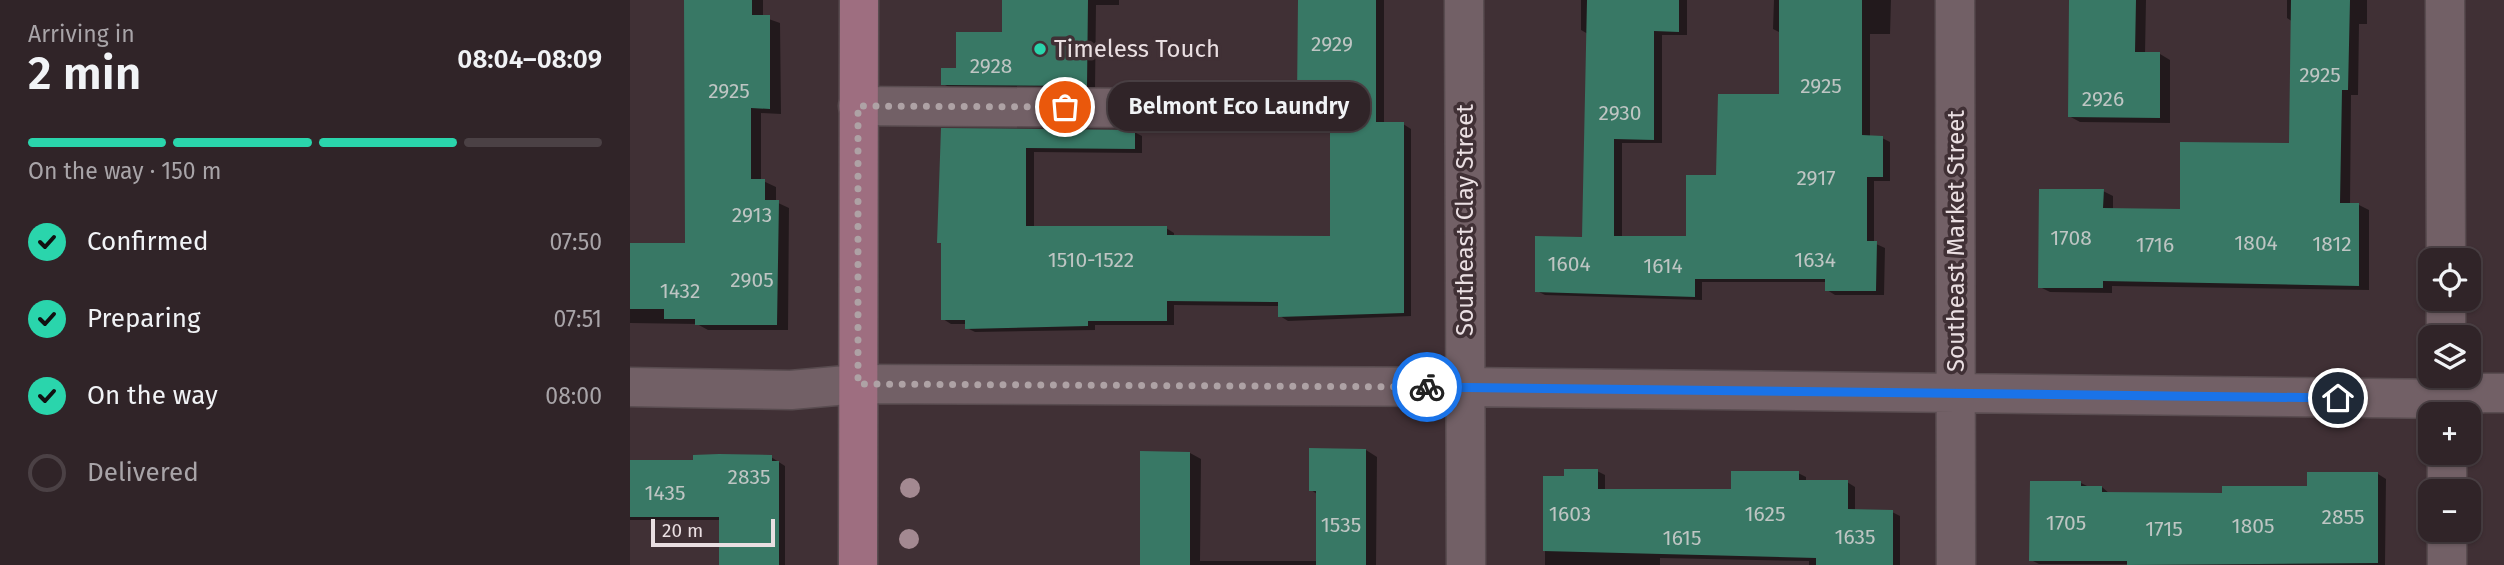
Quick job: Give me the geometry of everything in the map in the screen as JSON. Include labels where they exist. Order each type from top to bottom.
[{"type":"main road","points":[[858,565],[859,0]]},
{"type":"street","name":"Southeast Clay Street","points":[[1464,0],[1466,565]]},
{"type":"street","name":"Southeast Market Street","points":[[1955,0],[1956,565]]},
{"type":"street","points":[[2445,0],[2446,248]]},
{"type":"street","points":[[858,106],[1141,108]]},
{"type":"street","points":[[630,387],[791,390],[858,384],[1466,387],[2447,397],[2504,393]]},
{"type":"street","points":[[2447,542],[2447,565]]},
{"type":"building","points":[[684,0],[752,0],[752,15],[770,15],[770,109],[751,108],[751,179],[765,179],[765,200],[779,200],[777,325],[695,325],[695,319],[664,319],[664,309],[630,309],[630,243],[685,243]]},
{"type":"building","points":[[1002,0],[1088,0],[1087,86],[941,85],[941,68],[956,68],[956,32],[1002,32]]},
{"type":"building","points":[[1298,0],[1376,0],[1376,122],[1404,122],[1404,313],[1278,317],[1278,302],[1167,301],[1167,321],[1088,321],[1088,326],[965,329],[965,320],[941,320],[941,243],[937,243],[941,128],[1135,130],[1135,149],[1026,148],[1026,226],[1167,226],[1167,235],[1330,236],[1330,98],[1297,98]]},
{"type":"building","points":[[1587,0],[1679,0],[1679,32],[1654,31],[1654,140],[1614,139],[1614,236],[1686,236],[1686,175],[1716,175],[1718,94],[1779,94],[1779,0],[1862,0],[1862,135],[1883,136],[1883,177],[1867,177],[1867,241],[1877,241],[1876,291],[1825,291],[1825,279],[1695,279],[1695,297],[1535,292],[1535,236],[1582,237]]},
{"type":"building","points":[[2069,0],[2136,0],[2135,52],[2160,52],[2160,118],[2068,117]]},
{"type":"building","points":[[2291,0],[2350,0],[2348,90],[2342,90],[2340,203],[2359,203],[2359,286],[2103,281],[2103,288],[2038,288],[2039,189],[2104,189],[2103,208],[2180,209],[2180,142],[2289,143]]},
{"type":"building","points":[[1309,448],[1366,449],[1366,565],[1316,565],[1316,491],[1309,491]]},
{"type":"building","points":[[1140,451],[1190,452],[1190,565],[1140,565]]},
{"type":"building","points":[[693,455],[772,455],[772,461],[779,461],[779,565],[719,565],[719,517],[630,517],[630,460],[693,460]]},
{"type":"building","points":[[1564,469],[1598,469],[1598,489],[1731,489],[1731,471],[1799,471],[1799,480],[1848,480],[1848,509],[1893,510],[1893,565],[1816,565],[1816,558],[1543,551],[1543,476],[1564,476]]},
{"type":"building","points":[[2307,472],[2378,472],[2378,563],[2127,565],[2127,561],[2029,561],[2030,481],[2081,481],[2081,486],[2102,486],[2102,492],[2222,493],[2222,486],[2307,486]]},
{"type":"way so far","points":[[1065,107],[858,106],[858,384],[1427,387]]},
{"type":"place","name":"Timeless Touch","points":[[1040,49]]},
{"type":"place","name":"Belmont Eco Laundry","points":[[1065,107]]},
{"type":"route","points":[[1427,387],[2338,398]]}]
